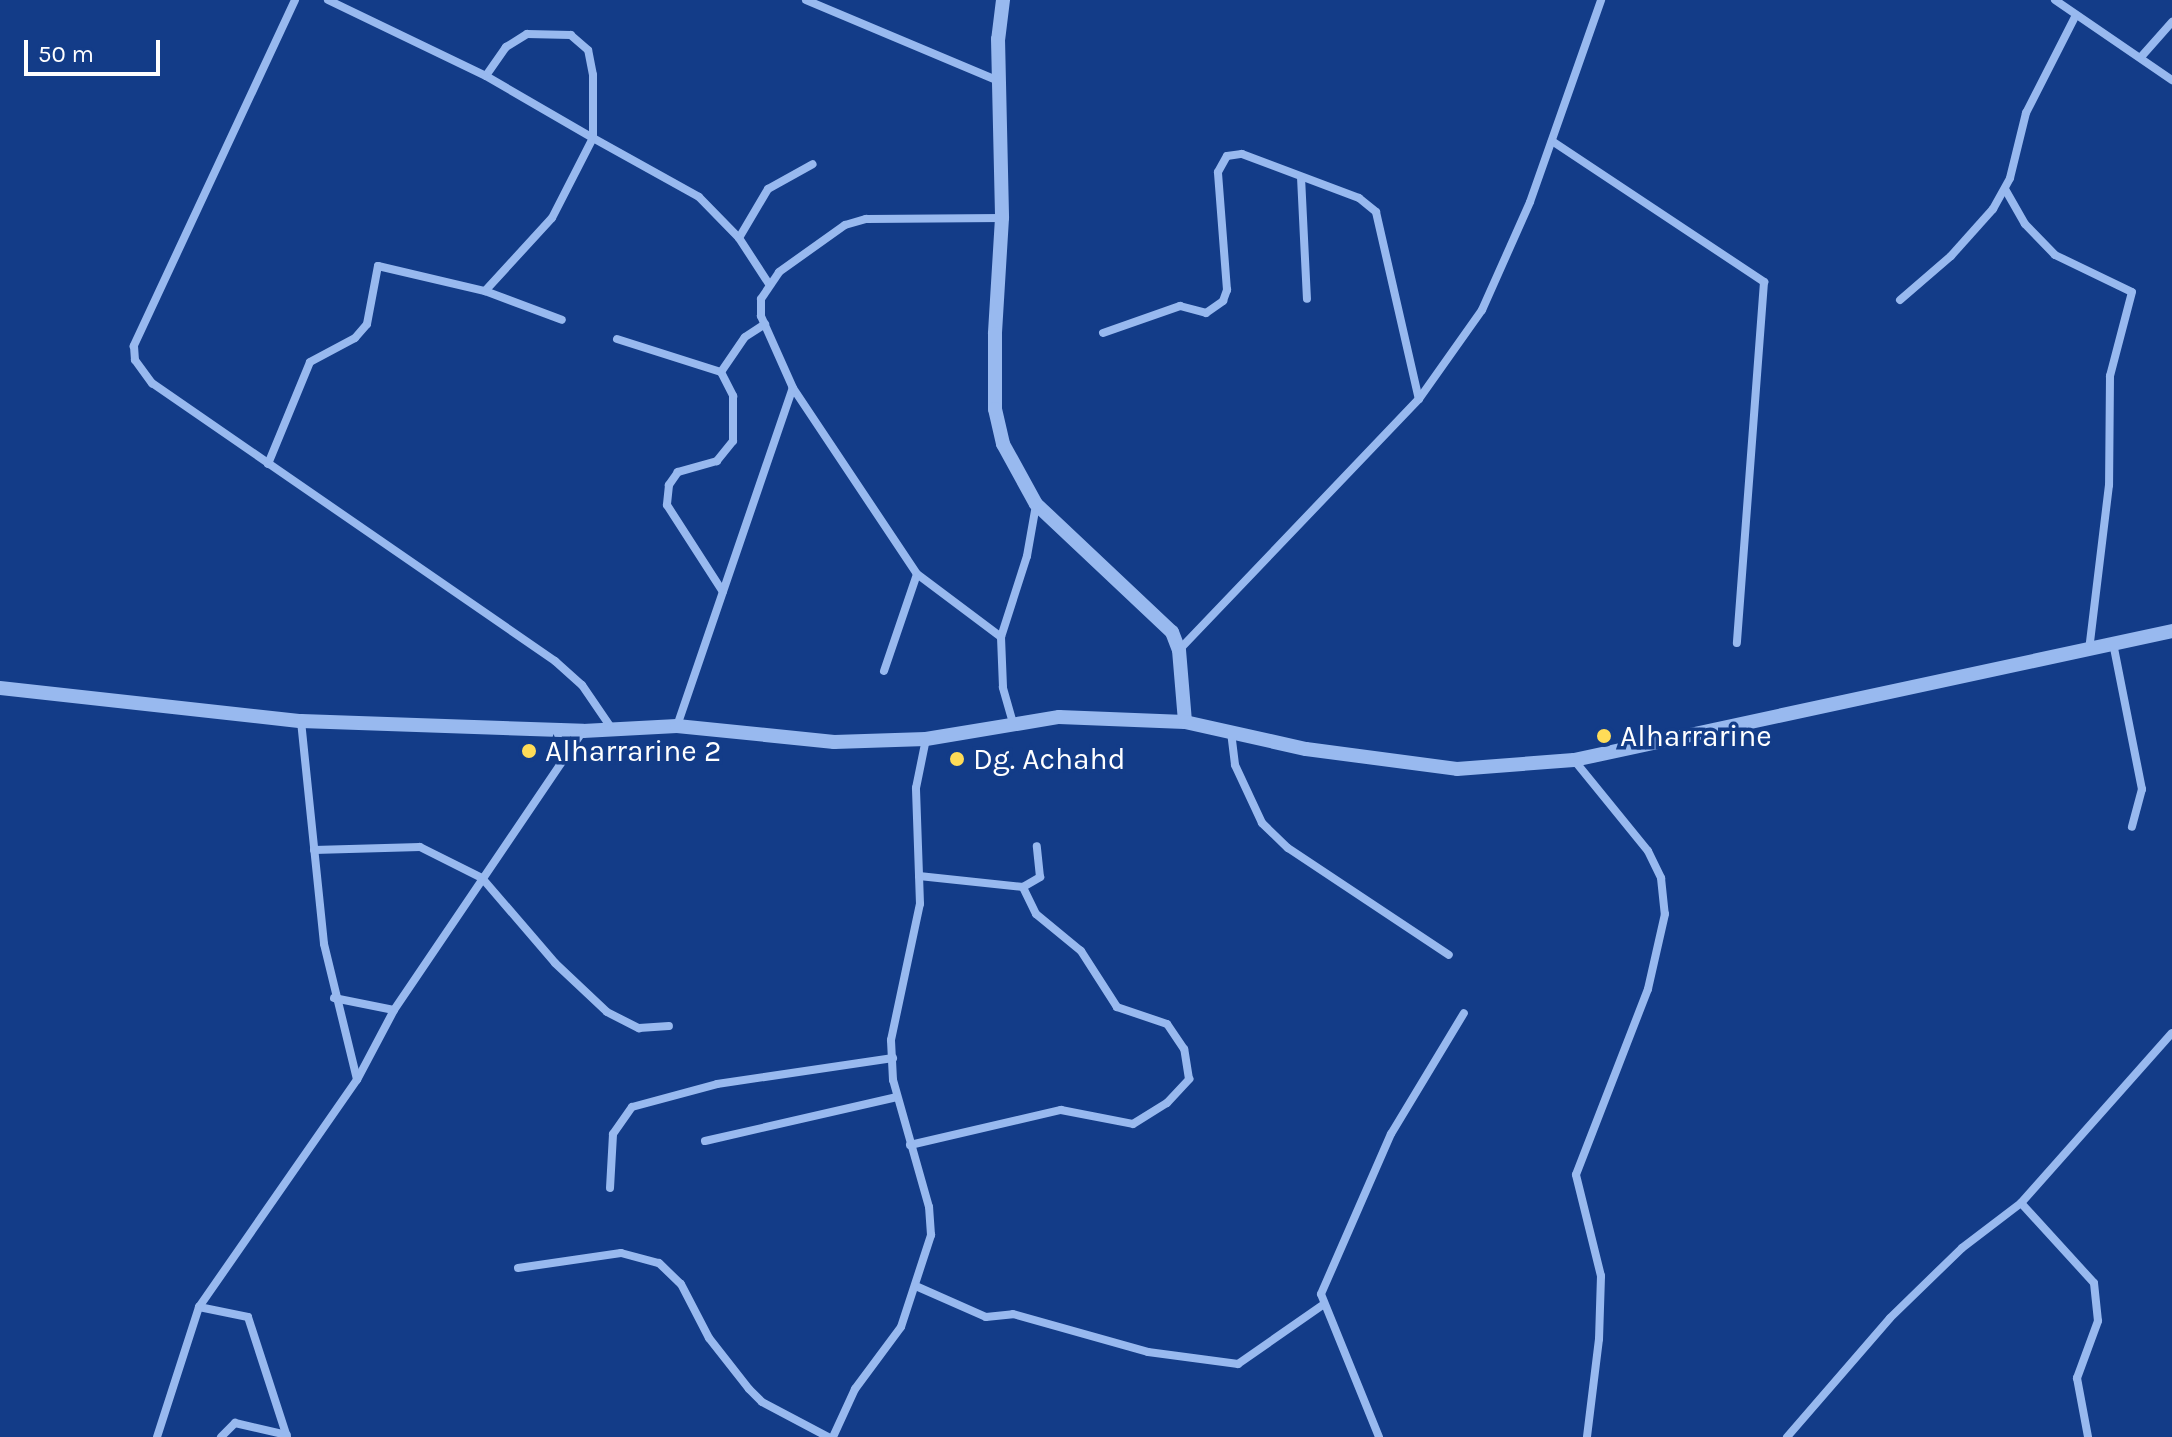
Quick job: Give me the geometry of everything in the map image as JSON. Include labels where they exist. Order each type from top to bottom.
[{"type":"street","points":[[295,0],[134,346],[140,371],[152,383],[555,661],[582,685],[613,730]]},
{"type":"street","points":[[328,0],[486,76],[593,138],[687,187],[739,238],[769,284]]},
{"type":"street","points":[[806,0],[999,81]]},
{"type":"street","points":[[1003,0],[999,81],[1002,218],[995,409],[1003,444],[1036,504],[1159,617],[1179,650],[1185,722]]},
{"type":"street","points":[[1179,650],[1419,399],[1482,310],[1507,261],[1601,0]]},
{"type":"street","points":[[2055,0],[2172,80]]},
{"type":"street","points":[[1900,300],[1974,233],[2005,189],[2026,113],[2076,15]]},
{"type":"street","points":[[2141,57],[2172,22]]},
{"type":"street","points":[[485,291],[552,218],[593,138],[593,75],[588,50],[571,35],[527,34],[506,47],[486,76]]},
{"type":"street","points":[[1552,141],[1764,282],[1737,643]]},
{"type":"street","points":[[1103,333],[1180,306],[1206,313],[1223,301],[1227,290],[1218,172],[1227,156],[1242,154],[1359,198],[1376,212],[1419,399]]},
{"type":"street","points":[[739,238],[768,189],[813,164]]},
{"type":"street","points":[[1301,177],[1307,299]]},
{"type":"street","points":[[2005,189],[2025,224],[2055,255],[2132,292],[2110,376],[2109,485],[2089,651]]},
{"type":"street","points":[[1001,637],[917,574],[793,388],[765,324],[761,299],[769,284],[824,237],[866,219],[1002,218]]},
{"type":"street","points":[[268,464],[310,362],[355,338],[367,324],[378,266],[485,291],[562,320]]},
{"type":"street","points":[[721,372],[745,337],[765,324]]},
{"type":"street","points":[[617,339],[721,372],[733,396],[733,441],[717,461],[678,472],[669,485],[667,505],[723,592]]},
{"type":"street","points":[[677,726],[793,388]]},
{"type":"street","points":[[1013,723],[1003,687],[1001,637],[1027,556],[1036,504]]},
{"type":"street","points":[[884,671],[917,574]]},
{"type":"street","points":[[0,688],[301,721],[583,731],[677,726],[834,742],[926,739],[1059,717],[1185,722],[1306,749],[1457,769],[1574,760],[2114,648],[2172,631]]},
{"type":"street","points":[[2114,648],[2142,789],[2132,827]]},
{"type":"street","points":[[301,721],[334,998],[357,1080]]},
{"type":"street","points":[[157,1437],[199,1307],[357,1080],[394,1010],[583,731]]},
{"type":"street","points":[[1231,732],[1235,765],[1262,823],[1288,848],[1449,955]]},
{"type":"street","points":[[518,1268],[621,1253],[659,1263],[681,1284],[709,1338],[749,1389],[762,1402],[831,1437],[855,1389],[901,1327],[918,1287],[931,1235],[929,1207],[897,1097],[893,1058],[894,1016],[920,904],[916,788],[926,739]]},
{"type":"street","points":[[1574,760],[1648,851],[1661,878],[1665,914],[1648,989],[1576,1175],[1601,1276],[1599,1339],[1587,1437]]},
{"type":"street","points":[[919,876],[1023,887],[1040,877],[1037,846]]},
{"type":"street","points":[[314,850],[420,847],[482,878],[555,963],[607,1012],[639,1028],[669,1026]]},
{"type":"street","points":[[910,1145],[1061,1110],[1133,1124],[1167,1103],[1189,1079],[1184,1049],[1167,1024],[1117,1007],[1081,951],[1036,914],[1023,887]]},
{"type":"street","points":[[334,998],[394,1010]]},
{"type":"street","points":[[1379,1437],[1324,1304],[1328,1272],[1391,1134],[1464,1013]]},
{"type":"street","points":[[1787,1437],[1890,1318],[1962,1248],[2021,1203],[2172,1033]]},
{"type":"street","points":[[610,1188],[613,1134],[632,1107],[717,1084],[893,1058]]},
{"type":"street","points":[[705,1141],[897,1097]]},
{"type":"street","points":[[2021,1203],[2094,1283],[2098,1321],[2077,1378],[2088,1437]]},
{"type":"street","points":[[918,1287],[986,1317],[1013,1314],[1148,1352],[1238,1364],[1324,1304]]},
{"type":"street","points":[[199,1307],[248,1317],[287,1436]]},
{"type":"street","points":[[221,1437],[235,1423],[287,1436]]},
{"type":"place","name":"Alharrarine","points":[[1604,736]]},
{"type":"place","name":"Alharrarine 2","points":[[529,751]]},
{"type":"place","name":"Dg. Achahd","points":[[957,759]]}]
